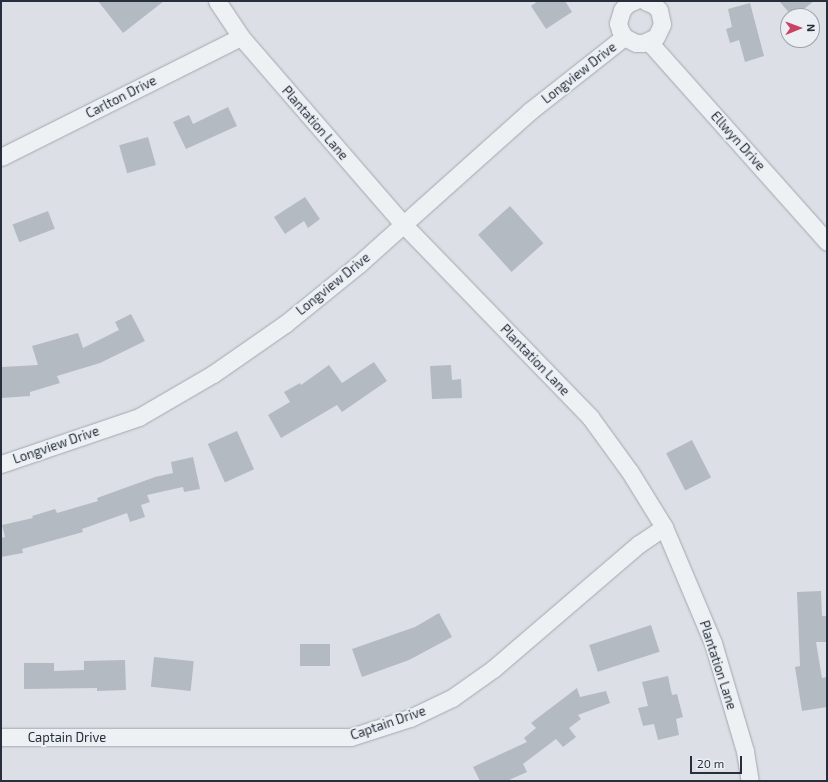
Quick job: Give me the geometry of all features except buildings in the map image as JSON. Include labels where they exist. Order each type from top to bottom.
[{"type":"street","name":"Plantation Lane","points":[[217,1],[241,37],[403,224],[590,417],[630,472],[664,527],[713,643],[745,751],[750,781]]},
{"type":"street","points":[[624,4],[618,23],[620,30],[624,37],[636,43],[649,42],[656,37],[662,24],[656,3]]},
{"type":"street","name":"Carlton Drive","points":[[1,157],[241,37]]},
{"type":"street","name":"Longview Drive","points":[[1,464],[139,417],[213,374],[291,319],[359,264],[530,111],[624,37]]},
{"type":"street","name":"Ellwyn Drive","points":[[649,42],[827,242]]},
{"type":"street","name":"Captain Drive","points":[[1,738],[351,738],[410,718],[452,698],[493,669],[639,544],[664,527]]}]
